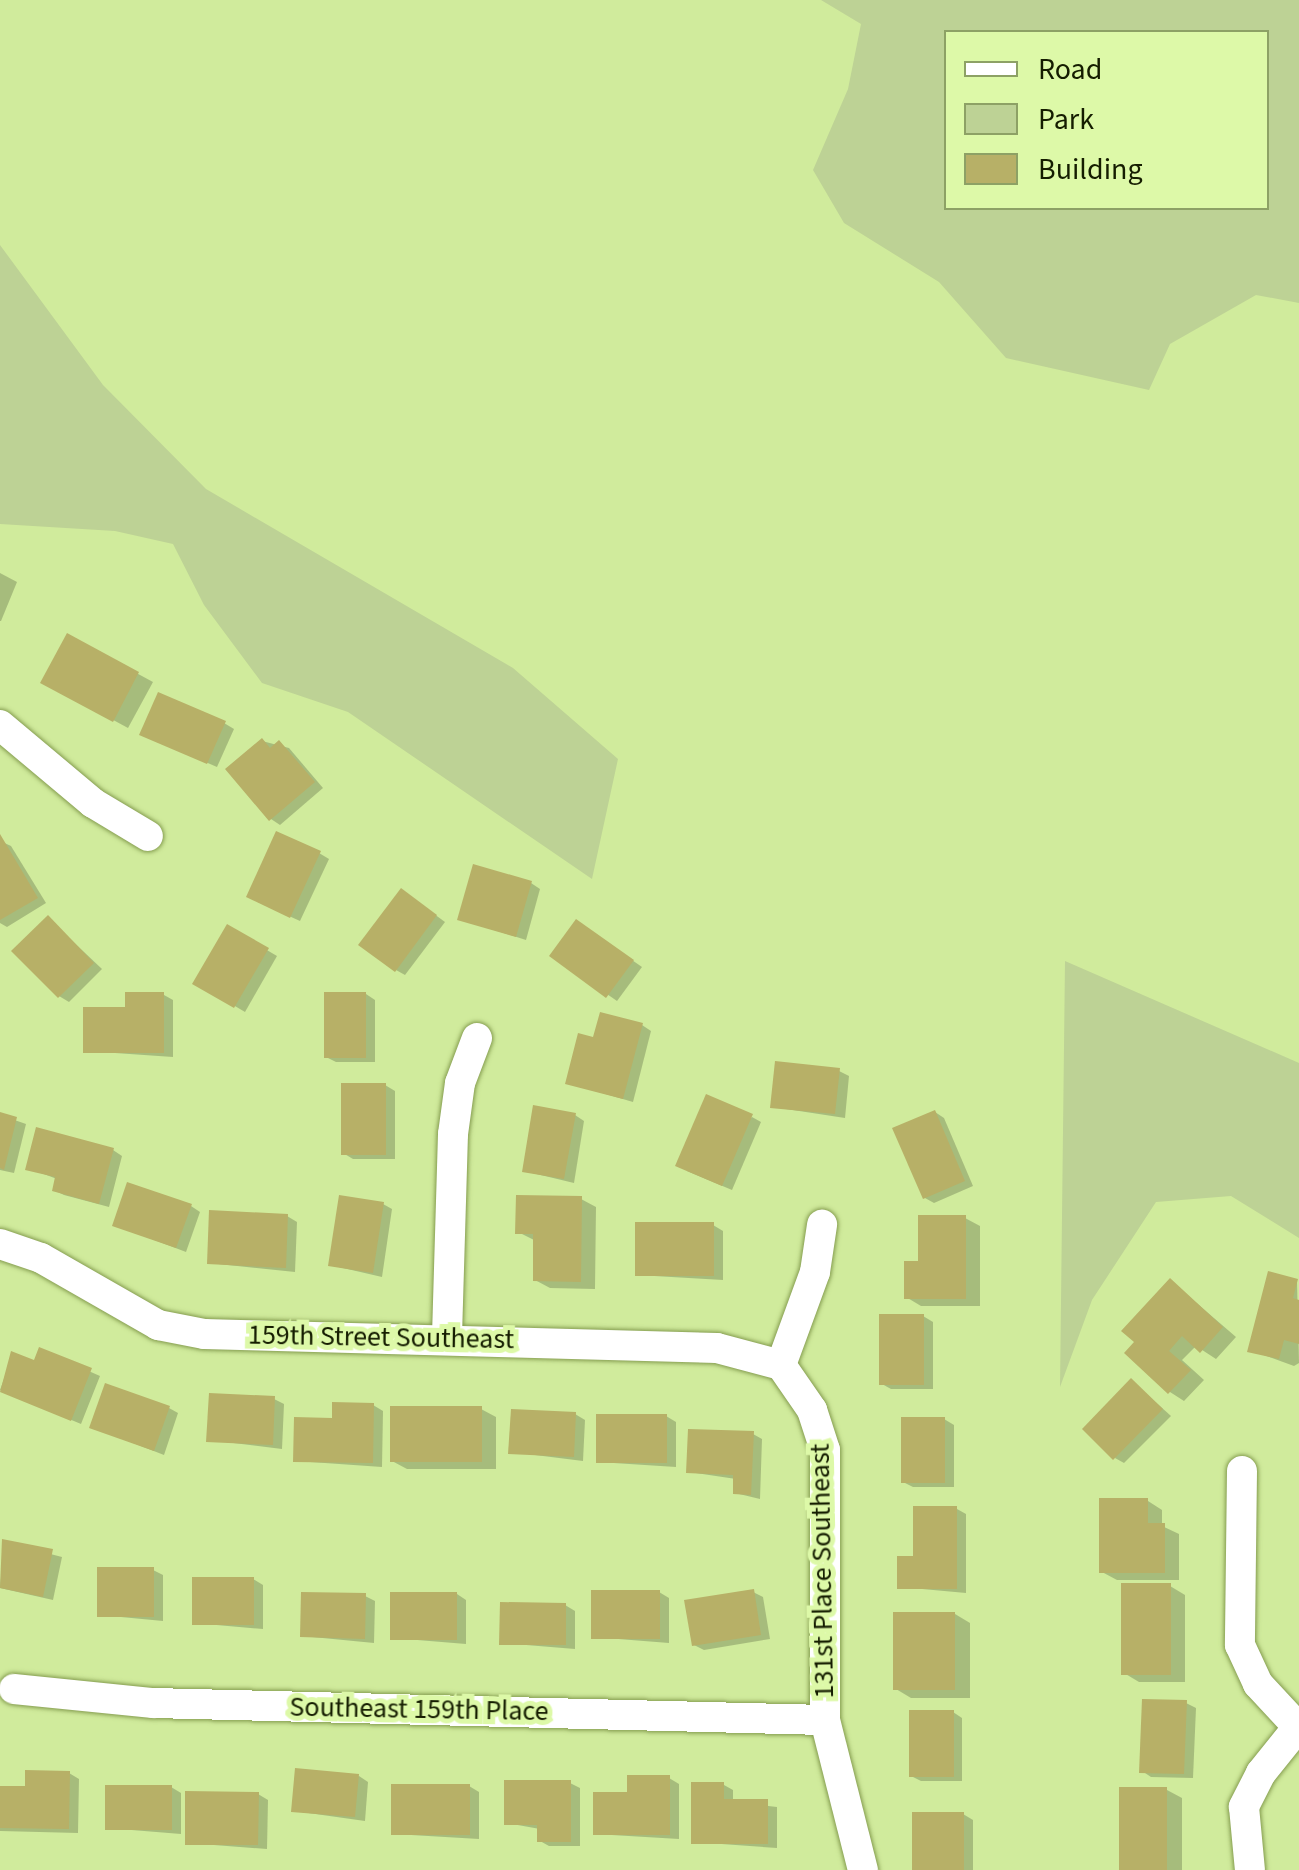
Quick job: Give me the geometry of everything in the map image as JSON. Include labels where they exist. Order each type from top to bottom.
[{"type":"street","points":[[0,725],[93,803],[148,836]]},
{"type":"street","points":[[446,1336],[453,1134],[460,1083],[478,1038]]},
{"type":"street","points":[[781,1365],[815,1272],[822,1224]]},
{"type":"street","name":"159th Street Southeast","points":[[0,1244],[173,1328],[204,1334],[446,1336],[717,1348],[781,1365]]},
{"type":"street","name":"131st Place Southeast","points":[[781,1365],[812,1410],[826,1450],[826,1720],[862,1870]]},
{"type":"street","points":[[1242,1471],[1240,1645],[1258,1684],[1298,1727],[1261,1773],[1244,1808],[1250,1870]]},
{"type":"street","name":"Southeast 159th Place","points":[[14,1689],[153,1702],[826,1720]]},
{"type":"green space","points":[[821,0],[1299,0],[1299,303],[1256,295],[1170,344],[1149,390],[1006,358],[939,282],[844,223],[813,170],[848,89],[861,24]]},
{"type":"green space","points":[[0,245],[103,385],[206,489],[513,668],[618,759],[592,879],[348,712],[262,683],[204,605],[173,544],[115,531],[0,524]]},
{"type":"green space","points":[[1065,961],[1299,1063],[1299,1238],[1231,1196],[1156,1202],[1092,1300],[1060,1387]]},
{"type":"building","points":[[67,633],[139,672],[113,722],[40,683]]},
{"type":"building","points":[[158,692],[226,721],[207,764],[139,735]]},
{"type":"building","points":[[262,738],[270,748],[279,740],[315,782],[269,821],[225,769]]},
{"type":"building","points":[[276,831],[321,851],[290,918],[246,897]]},
{"type":"building","points":[[0,834],[38,898],[0,920]]},
{"type":"building","points":[[473,864],[532,881],[516,937],[457,920]]},
{"type":"building","points":[[401,888],[437,915],[395,972],[358,945]]},
{"type":"building","points":[[48,915],[94,963],[58,998],[11,951]]},
{"type":"building","points":[[576,919],[634,960],[606,998],[549,956]]},
{"type":"building","points":[[227,924],[269,948],[234,1008],[192,984]]},
{"type":"building","points":[[125,992],[164,992],[164,1053],[83,1053],[83,1007],[125,1007]]},
{"type":"building","points":[[324,992],[366,992],[366,1058],[324,1058]]},
{"type":"building","points":[[600,1012],[643,1023],[623,1099],[565,1084],[578,1033],[593,1037]]},
{"type":"building","points":[[775,1061],[840,1068],[835,1114],[770,1108]]},
{"type":"building","points":[[341,1083],[386,1083],[386,1155],[341,1155]]},
{"type":"building","points":[[706,1094],[753,1114],[722,1186],[675,1166]]},
{"type":"building","points":[[533,1105],[576,1113],[564,1179],[522,1172]]},
{"type":"building","points":[[935,1110],[965,1181],[923,1199],[892,1128]]},
{"type":"building","points":[[0,1112],[17,1117],[4,1170],[0,1168]]},
{"type":"building","points":[[36,1127],[114,1148],[99,1204],[52,1191],[55,1177],[25,1170]]},
{"type":"building","points":[[127,1182],[192,1204],[176,1248],[112,1226]]},
{"type":"building","points":[[339,1195],[384,1202],[373,1273],[328,1266]]},
{"type":"building","points":[[516,1195],[582,1196],[581,1282],[533,1281],[533,1234],[515,1234]]},
{"type":"building","points":[[209,1210],[288,1214],[286,1268],[207,1264]]},
{"type":"building","points":[[918,1215],[966,1215],[966,1299],[904,1299],[904,1261],[918,1261]]},
{"type":"building","points":[[635,1222],[714,1222],[714,1276],[635,1276]]},
{"type":"building","points":[[1268,1271],[1298,1279],[1293,1298],[1299,1300],[1299,1344],[1284,1340],[1279,1359],[1247,1352]]},
{"type":"building","points":[[1170,1278],[1223,1327],[1200,1353],[1182,1336],[1169,1351],[1191,1370],[1168,1394],[1124,1353],[1134,1342],[1121,1331]]},
{"type":"building","points":[[879,1314],[924,1314],[924,1385],[879,1385]]},
{"type":"building","points":[[39,1347],[92,1368],[71,1421],[0,1392],[11,1351],[34,1360]]},
{"type":"building","points":[[1131,1378],[1163,1409],[1113,1460],[1082,1429]]},
{"type":"building","points":[[105,1383],[170,1406],[154,1451],[89,1428]]},
{"type":"building","points":[[209,1393],[275,1396],[273,1445],[206,1442]]},
{"type":"building","points":[[332,1402],[374,1403],[373,1463],[293,1462],[294,1417],[332,1418]]},
{"type":"building","points":[[390,1406],[482,1406],[482,1462],[390,1462]]},
{"type":"building","points":[[511,1409],[576,1412],[574,1457],[508,1454]]},
{"type":"building","points":[[596,1414],[667,1414],[667,1463],[596,1463]]},
{"type":"building","points":[[901,1417],[945,1417],[945,1483],[901,1483]]},
{"type":"building","points":[[688,1429],[754,1431],[751,1495],[733,1494],[733,1475],[686,1473]]},
{"type":"building","points":[[1099,1498],[1148,1498],[1148,1523],[1165,1523],[1165,1573],[1099,1573]]},
{"type":"building","points":[[913,1506],[957,1506],[957,1589],[897,1589],[897,1556],[913,1556]]},
{"type":"building","points":[[2,1539],[53,1549],[43,1597],[0,1588]]},
{"type":"building","points":[[97,1567],[154,1567],[154,1617],[97,1617]]},
{"type":"building","points":[[192,1577],[254,1577],[254,1625],[192,1625]]},
{"type":"building","points":[[1121,1583],[1171,1583],[1171,1675],[1121,1675]]},
{"type":"building","points":[[754,1589],[761,1635],[692,1646],[684,1600]]},
{"type":"building","points":[[591,1590],[660,1590],[660,1639],[591,1639]]},
{"type":"building","points":[[301,1592],[366,1593],[365,1639],[300,1637]]},
{"type":"building","points":[[390,1592],[457,1592],[457,1640],[390,1640]]},
{"type":"building","points":[[500,1602],[566,1603],[566,1645],[499,1645]]},
{"type":"building","points":[[893,1612],[955,1612],[955,1690],[893,1690]]},
{"type":"building","points":[[1142,1699],[1187,1700],[1184,1774],[1139,1773]]},
{"type":"building","points":[[909,1710],[954,1710],[954,1777],[909,1777]]},
{"type":"building","points":[[295,1768],[359,1774],[355,1817],[291,1812]]},
{"type":"building","points":[[25,1770],[70,1771],[69,1829],[0,1828],[0,1786],[25,1786]]},
{"type":"building","points":[[627,1775],[670,1775],[670,1835],[593,1835],[593,1792],[627,1792]]},
{"type":"building","points":[[504,1780],[571,1780],[571,1842],[537,1842],[537,1825],[504,1825]]},
{"type":"building","points":[[691,1782],[724,1782],[724,1799],[768,1799],[768,1844],[691,1844]]},
{"type":"building","points":[[391,1784],[470,1784],[470,1835],[391,1835]]},
{"type":"building","points":[[105,1785],[172,1785],[172,1830],[105,1830]]},
{"type":"building","points":[[1119,1787],[1167,1787],[1167,1870],[1119,1870]]},
{"type":"building","points":[[185,1791],[259,1792],[258,1845],[185,1845]]},
{"type":"building","points":[[912,1812],[964,1812],[964,1870],[912,1870]]}]
